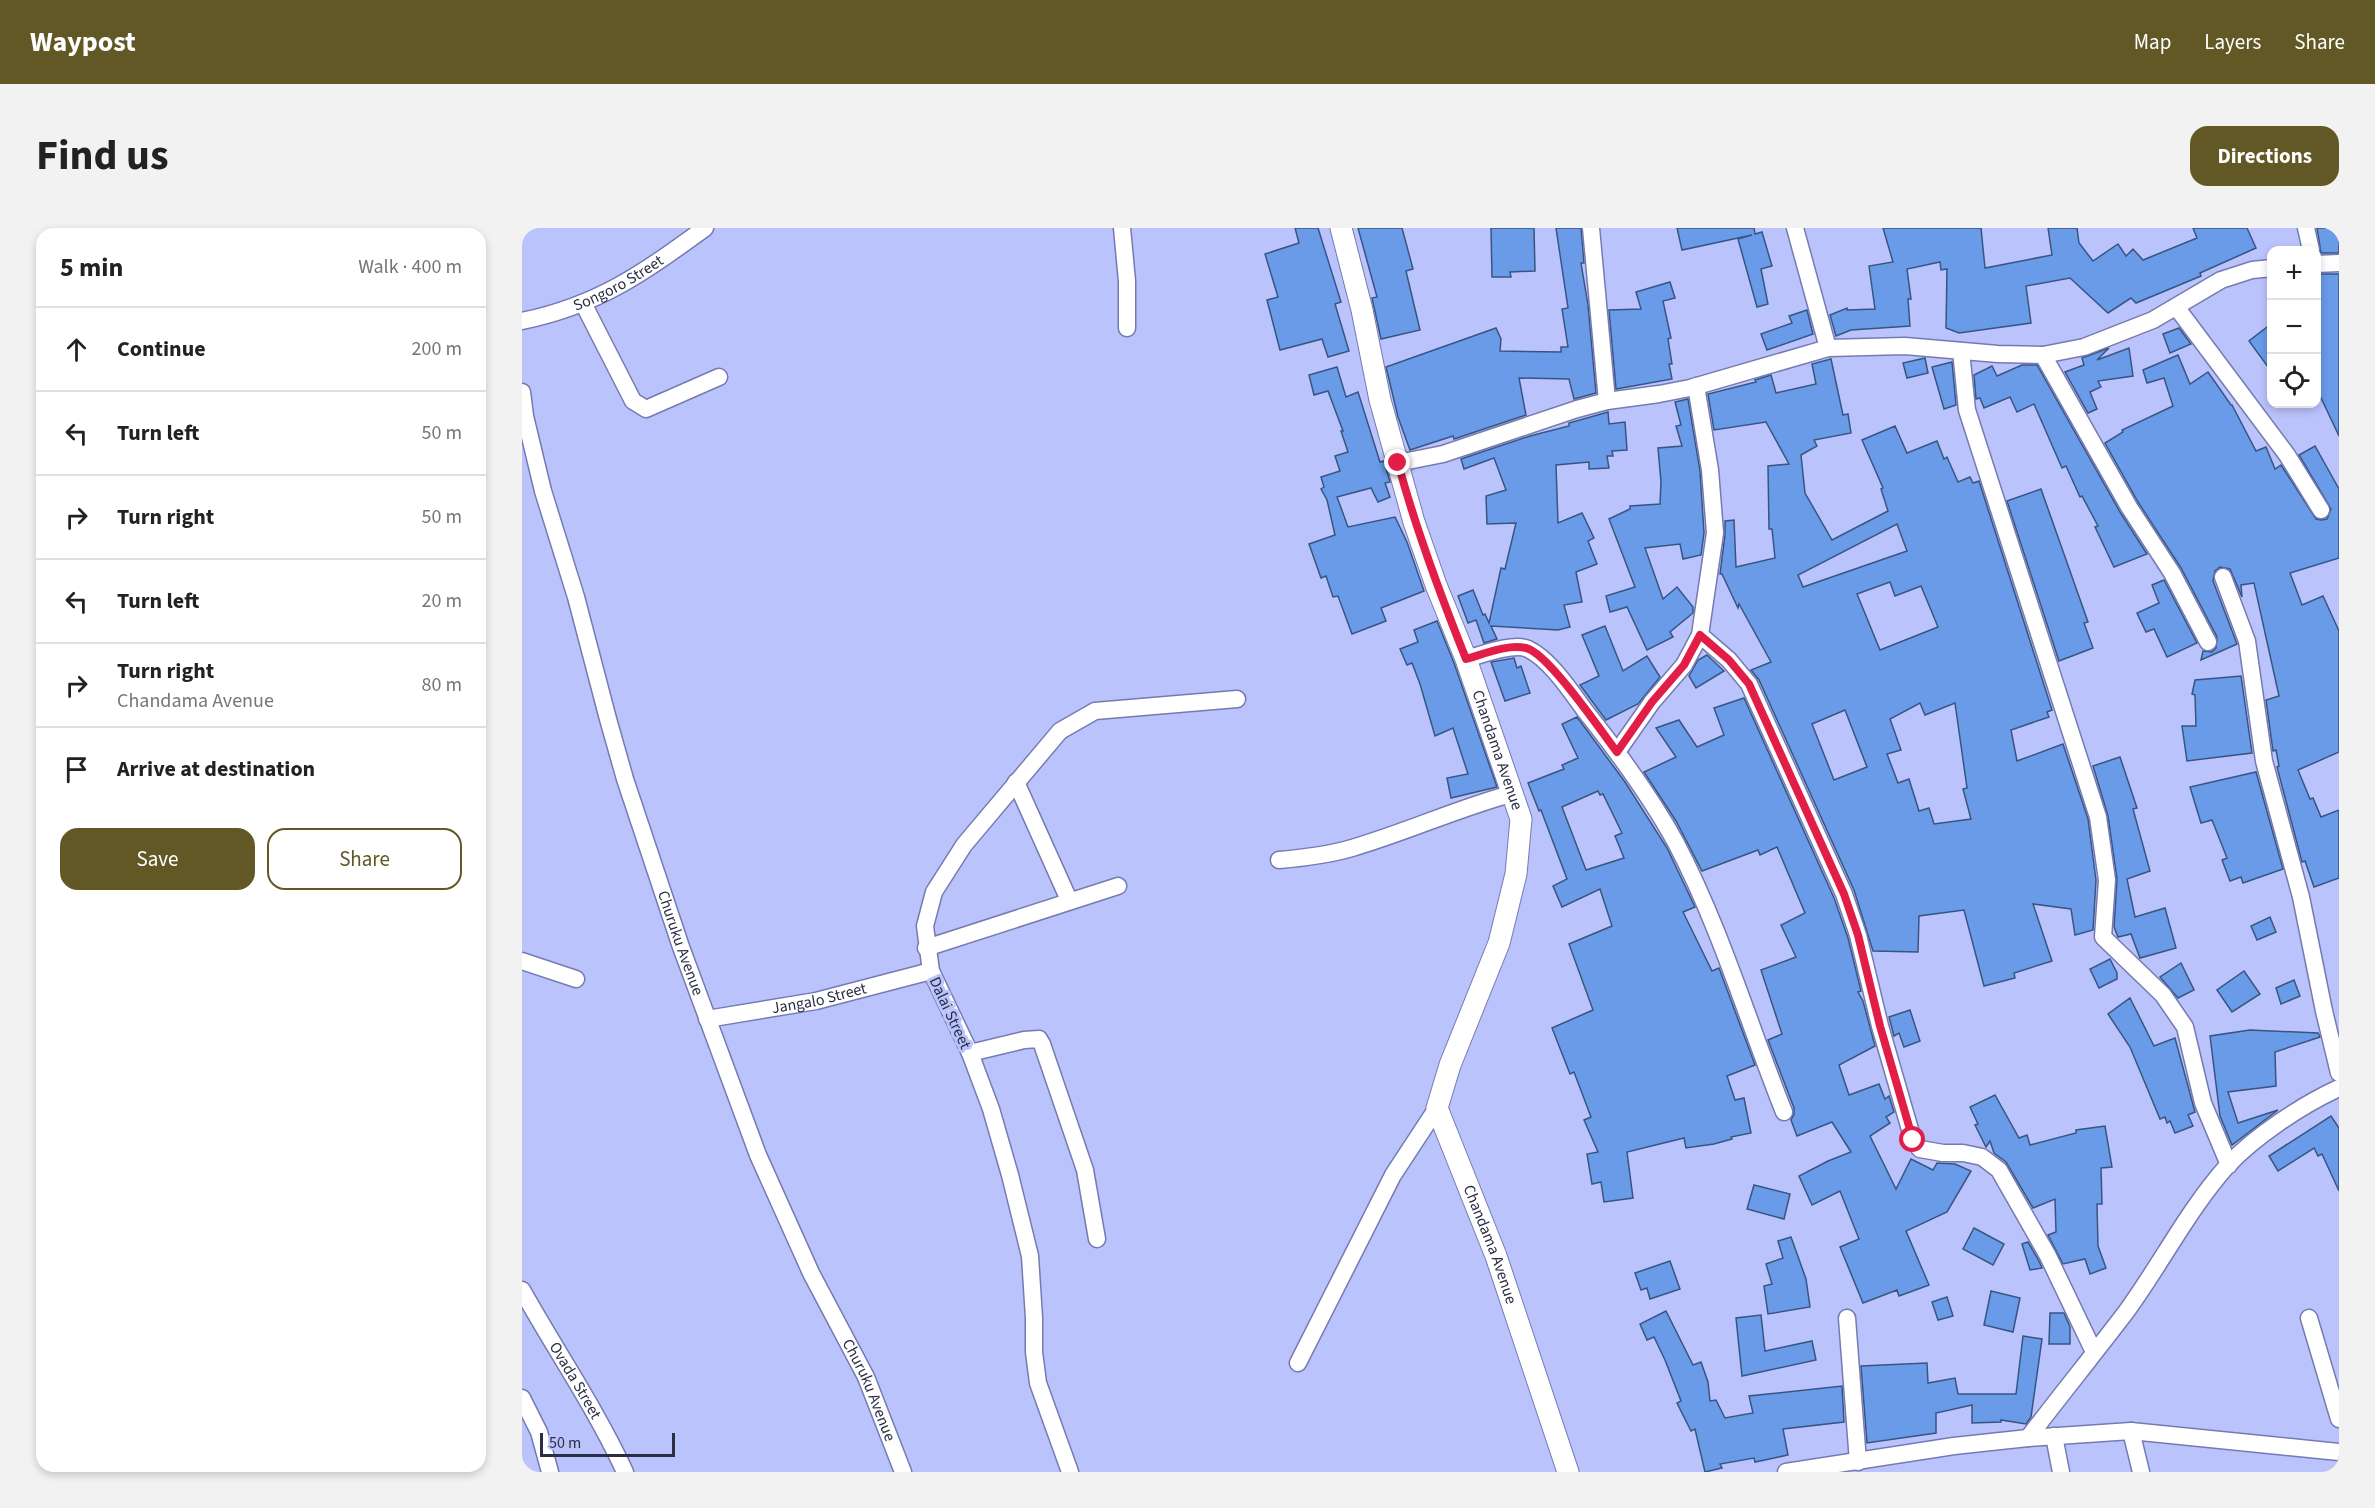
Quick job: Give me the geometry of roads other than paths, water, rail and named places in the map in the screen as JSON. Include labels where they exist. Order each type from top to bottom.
[{"type":"street","name":"Songoro Street","points":[[522,321],[559,312],[621,286],[705,228]]},
{"type":"street","points":[[1122,228],[1127,281],[1127,328]]},
{"type":"street","name":"Chandama Avenue","points":[[1341,228],[1362,310],[1380,400],[1398,463],[1429,564],[1466,659],[1521,819],[1516,874],[1499,943],[1450,1065],[1437,1108],[1496,1256],[1568,1472]]},
{"type":"street","points":[[1591,228],[1607,401]]},
{"type":"street","points":[[1795,228],[1828,348]]},
{"type":"street","points":[[2306,228],[2310,246]]},
{"type":"street","points":[[2321,264],[2339,263]]},
{"type":"street","points":[[1398,463],[1443,454],[1545,419],[1607,401],[1696,386],[1828,348],[1905,346],[1998,354],[2043,354],[2084,347],[2153,320],[2177,308],[2221,280],[2252,270],[2267,268]]},
{"type":"street","points":[[583,303],[633,401],[639,406],[646,409],[719,376]]},
{"type":"street","points":[[2177,308],[2287,455],[2321,510]]},
{"type":"street","points":[[1961,351],[1970,419],[2098,817],[2106,880],[2103,937],[2163,995],[2185,1027],[2203,1103],[2229,1165]]},
{"type":"street","points":[[2043,354],[2129,507],[2172,573],[2208,642]]},
{"type":"street","points":[[1617,752],[1652,702],[1684,665],[1700,635],[1715,533],[1710,470],[1696,386]]},
{"type":"street","name":"Churuku Avenue","points":[[522,392],[525,416],[543,491],[576,597],[622,769],[666,905],[758,1155],[811,1273],[866,1377],[903,1472]]},
{"type":"street","points":[[2223,578],[2247,641],[2264,761],[2301,897],[2339,1073]]},
{"type":"street","points":[[1700,635],[1729,660],[1749,684],[1844,894],[1858,935],[1880,1026],[1913,1140],[1920,1149],[1982,1157],[1999,1170],[2048,1256],[2094,1352]]},
{"type":"street","points":[[1466,659],[1506,648],[1527,648],[1543,659],[1617,752],[1675,842],[1733,973],[1785,1112]]},
{"type":"street","name":"Dalai Street","points":[[1070,1472],[1038,1383],[1034,1352],[1030,1256],[991,1109],[970,1053],[931,971],[926,948],[925,926],[934,892],[964,845],[1060,730],[1095,711],[1237,699]]},
{"type":"street","points":[[1016,782],[1069,900]]},
{"type":"street","points":[[1279,860],[1350,849],[1480,802],[1514,794]]},
{"type":"street","points":[[926,948],[1118,886]]},
{"type":"street","points":[[522,961],[576,980]]},
{"type":"street","name":"Jangalo Street","points":[[707,1019],[816,1001],[931,971]]},
{"type":"street","points":[[970,1053],[1024,1040],[1039,1039],[1085,1170],[1097,1239]]},
{"type":"street","points":[[2028,1438],[2126,1311],[2206,1193],[2229,1165],[2265,1134],[2318,1098],[2339,1089]]},
{"type":"street","points":[[1298,1363],[1394,1175],[1437,1108]]},
{"type":"street","name":"Ovada Street","points":[[522,1290],[563,1362],[594,1409],[625,1472]]},
{"type":"street","points":[[1847,1318],[1858,1462]]},
{"type":"street","points":[[2309,1318],[2339,1419]]},
{"type":"street","points":[[522,1398],[539,1432],[550,1472]]},
{"type":"street","points":[[1786,1472],[1954,1446],[2131,1431],[2339,1452]]},
{"type":"street","points":[[2131,1431],[2141,1472]]},
{"type":"street","points":[[2054,1436],[2061,1472]]}]
